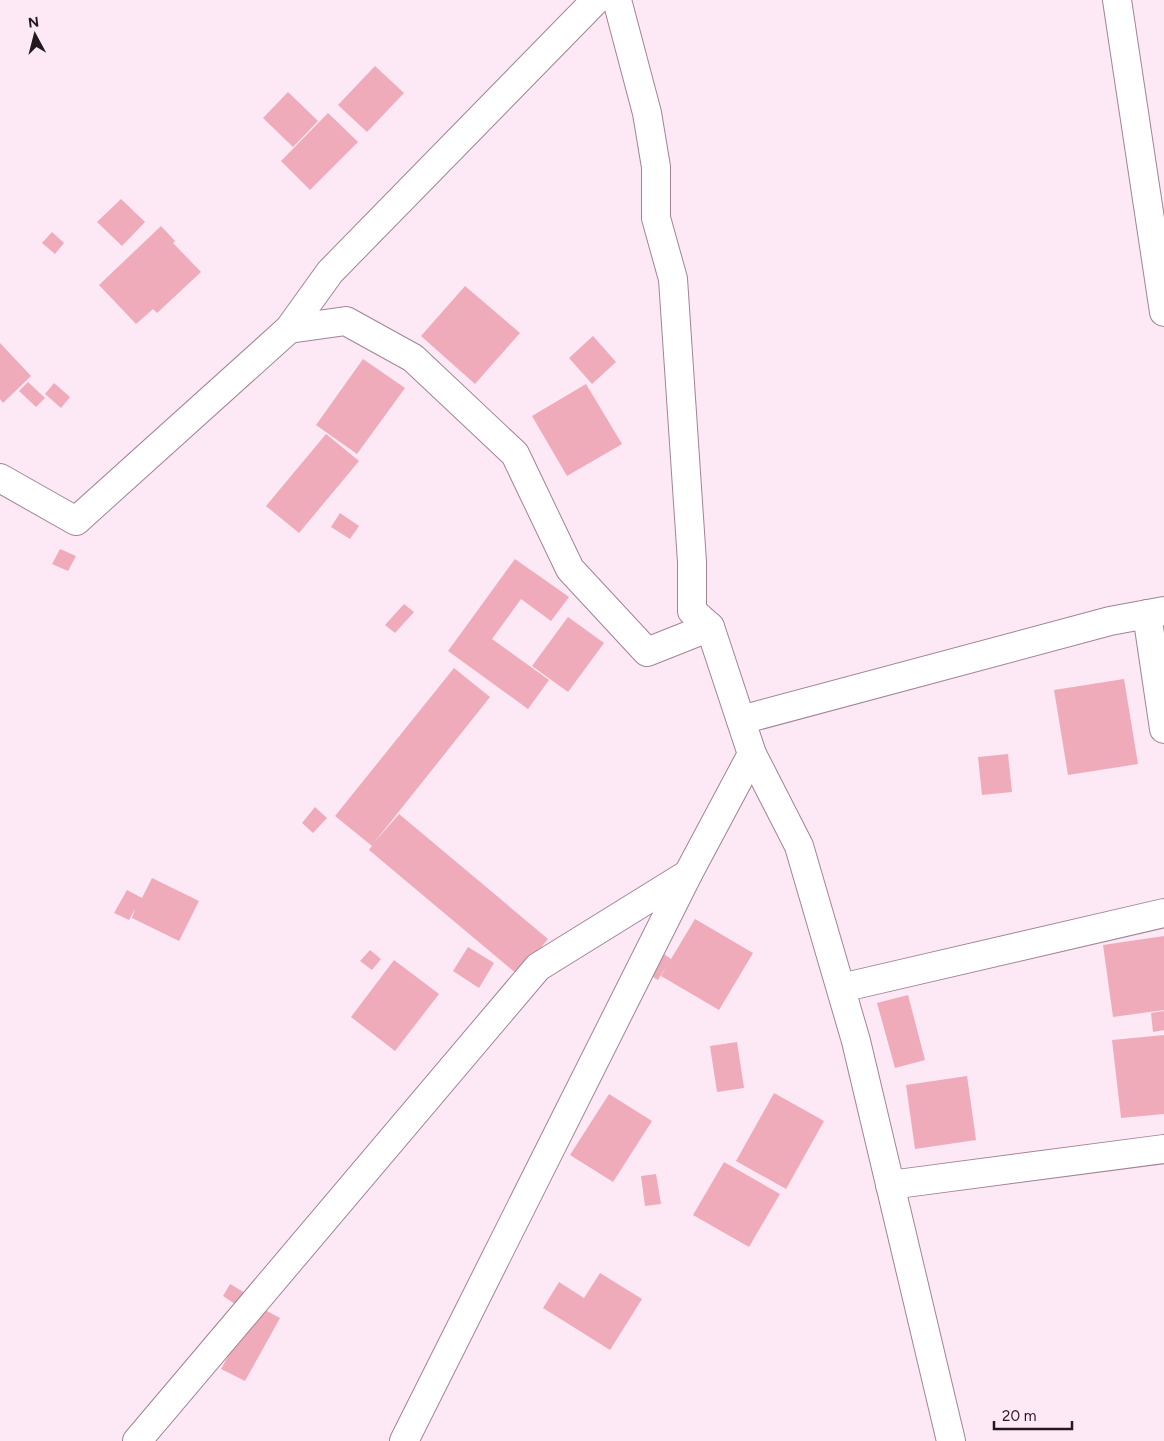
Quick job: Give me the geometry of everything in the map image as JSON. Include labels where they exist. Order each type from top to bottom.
[{"type":"street","points":[[0,478],[76,520],[289,329],[330,272],[596,0]]},
{"type":"street","points":[[617,0],[647,113],[656,167],[656,218],[673,280],[692,562],[692,611],[710,627],[752,754],[800,846],[856,1042],[951,1441]]},
{"type":"street","points":[[1117,0],[1164,312]]},
{"type":"street","points":[[289,329],[346,321],[413,358],[515,454],[570,569],[647,652],[710,627]]},
{"type":"street","points":[[741,720],[1110,621],[1156,613],[1164,729]]},
{"type":"street","points":[[404,1441],[688,874],[752,754]]},
{"type":"street","points":[[137,1441],[538,967],[688,874]]},
{"type":"street","points":[[841,988],[1164,913]]},
{"type":"street","points":[[890,1185],[1164,1149]]},
{"type":"building","points":[[375,66],[404,93],[367,132],[338,105]]},
{"type":"building","points":[[288,92],[318,121],[293,147],[263,118]]},
{"type":"building","points":[[328,113],[358,142],[310,190],[281,161]]},
{"type":"building","points":[[121,199],[145,222],[122,246],[97,222]]},
{"type":"building","points":[[161,226],[175,241],[173,243],[201,272],[157,313],[153,309],[136,324],[99,285]]},
{"type":"building","points":[[52,232],[64,243],[55,254],[42,243]]},
{"type":"building","points":[[465,286],[520,333],[475,384],[421,336]]},
{"type":"building","points":[[593,336],[616,362],[592,384],[569,358]]},
{"type":"building","points":[[0,343],[31,376],[3,403],[0,399]]},
{"type":"building","points":[[363,359],[405,388],[357,454],[316,425]]},
{"type":"building","points":[[28,382],[45,398],[36,407],[19,391]]},
{"type":"building","points":[[54,383],[70,397],[61,408],[45,394]]},
{"type":"building","points":[[586,384],[622,444],[567,476],[532,416]]},
{"type":"building","points":[[326,434],[359,461],[299,533],[266,506]]},
{"type":"building","points":[[340,513],[359,526],[350,539],[331,527]]},
{"type":"building","points":[[60,549],[76,556],[68,571],[52,564]]},
{"type":"building","points":[[515,559],[569,597],[551,621],[521,599],[492,639],[549,680],[528,709],[448,651]]},
{"type":"building","points":[[404,604],[414,612],[395,633],[385,625]]},
{"type":"building","points":[[568,617],[604,643],[568,692],[532,666]]},
{"type":"building","points":[[454,668],[490,697],[373,844],[399,814],[548,939],[518,975],[369,850],[372,846],[335,816]]},
{"type":"building","points":[[1124,679],[1138,764],[1068,775],[1054,690]]},
{"type":"building","points":[[1008,754],[1012,792],[982,795],[978,757]]},
{"type":"building","points":[[315,807],[327,818],[313,833],[302,823]]},
{"type":"building","points":[[152,878],[199,901],[179,941],[132,918],[135,909],[129,920],[114,913],[127,890],[142,898]]},
{"type":"building","points":[[695,919],[753,953],[719,1010],[661,976],[667,965],[658,980],[648,974],[661,952],[671,959]]},
{"type":"building","points":[[1164,936],[1164,1010],[1113,1017],[1103,945]]},
{"type":"building","points":[[468,947],[494,963],[479,988],[453,971]]},
{"type":"building","points":[[370,950],[381,959],[372,970],[360,961]]},
{"type":"building","points":[[394,960],[439,994],[395,1051],[351,1017]]},
{"type":"building","points":[[908,995],[925,1060],[895,1068],[877,1003]]},
{"type":"building","points":[[1164,1011],[1164,1030],[1153,1032],[1151,1013]]},
{"type":"building","points":[[1164,1035],[1164,1114],[1121,1118],[1112,1040]]},
{"type":"building","points":[[737,1042],[744,1088],[717,1092],[710,1046]]},
{"type":"building","points":[[967,1076],[976,1140],[915,1149],[906,1085]]},
{"type":"building","points":[[774,1093],[824,1121],[786,1189],[736,1161]]},
{"type":"building","points":[[609,1094],[652,1121],[613,1182],[570,1155]]},
{"type":"building","points":[[724,1162],[780,1194],[749,1247],[693,1215]]},
{"type":"building","points":[[656,1174],[661,1204],[645,1206],[641,1176]]},
{"type":"building","points":[[600,1273],[642,1299],[610,1350],[543,1308],[559,1282],[584,1298]]},
{"type":"building","points":[[230,1284],[252,1297],[244,1310],[223,1296]]},
{"type":"building","points":[[256,1305],[280,1318],[245,1381],[221,1369]]}]
